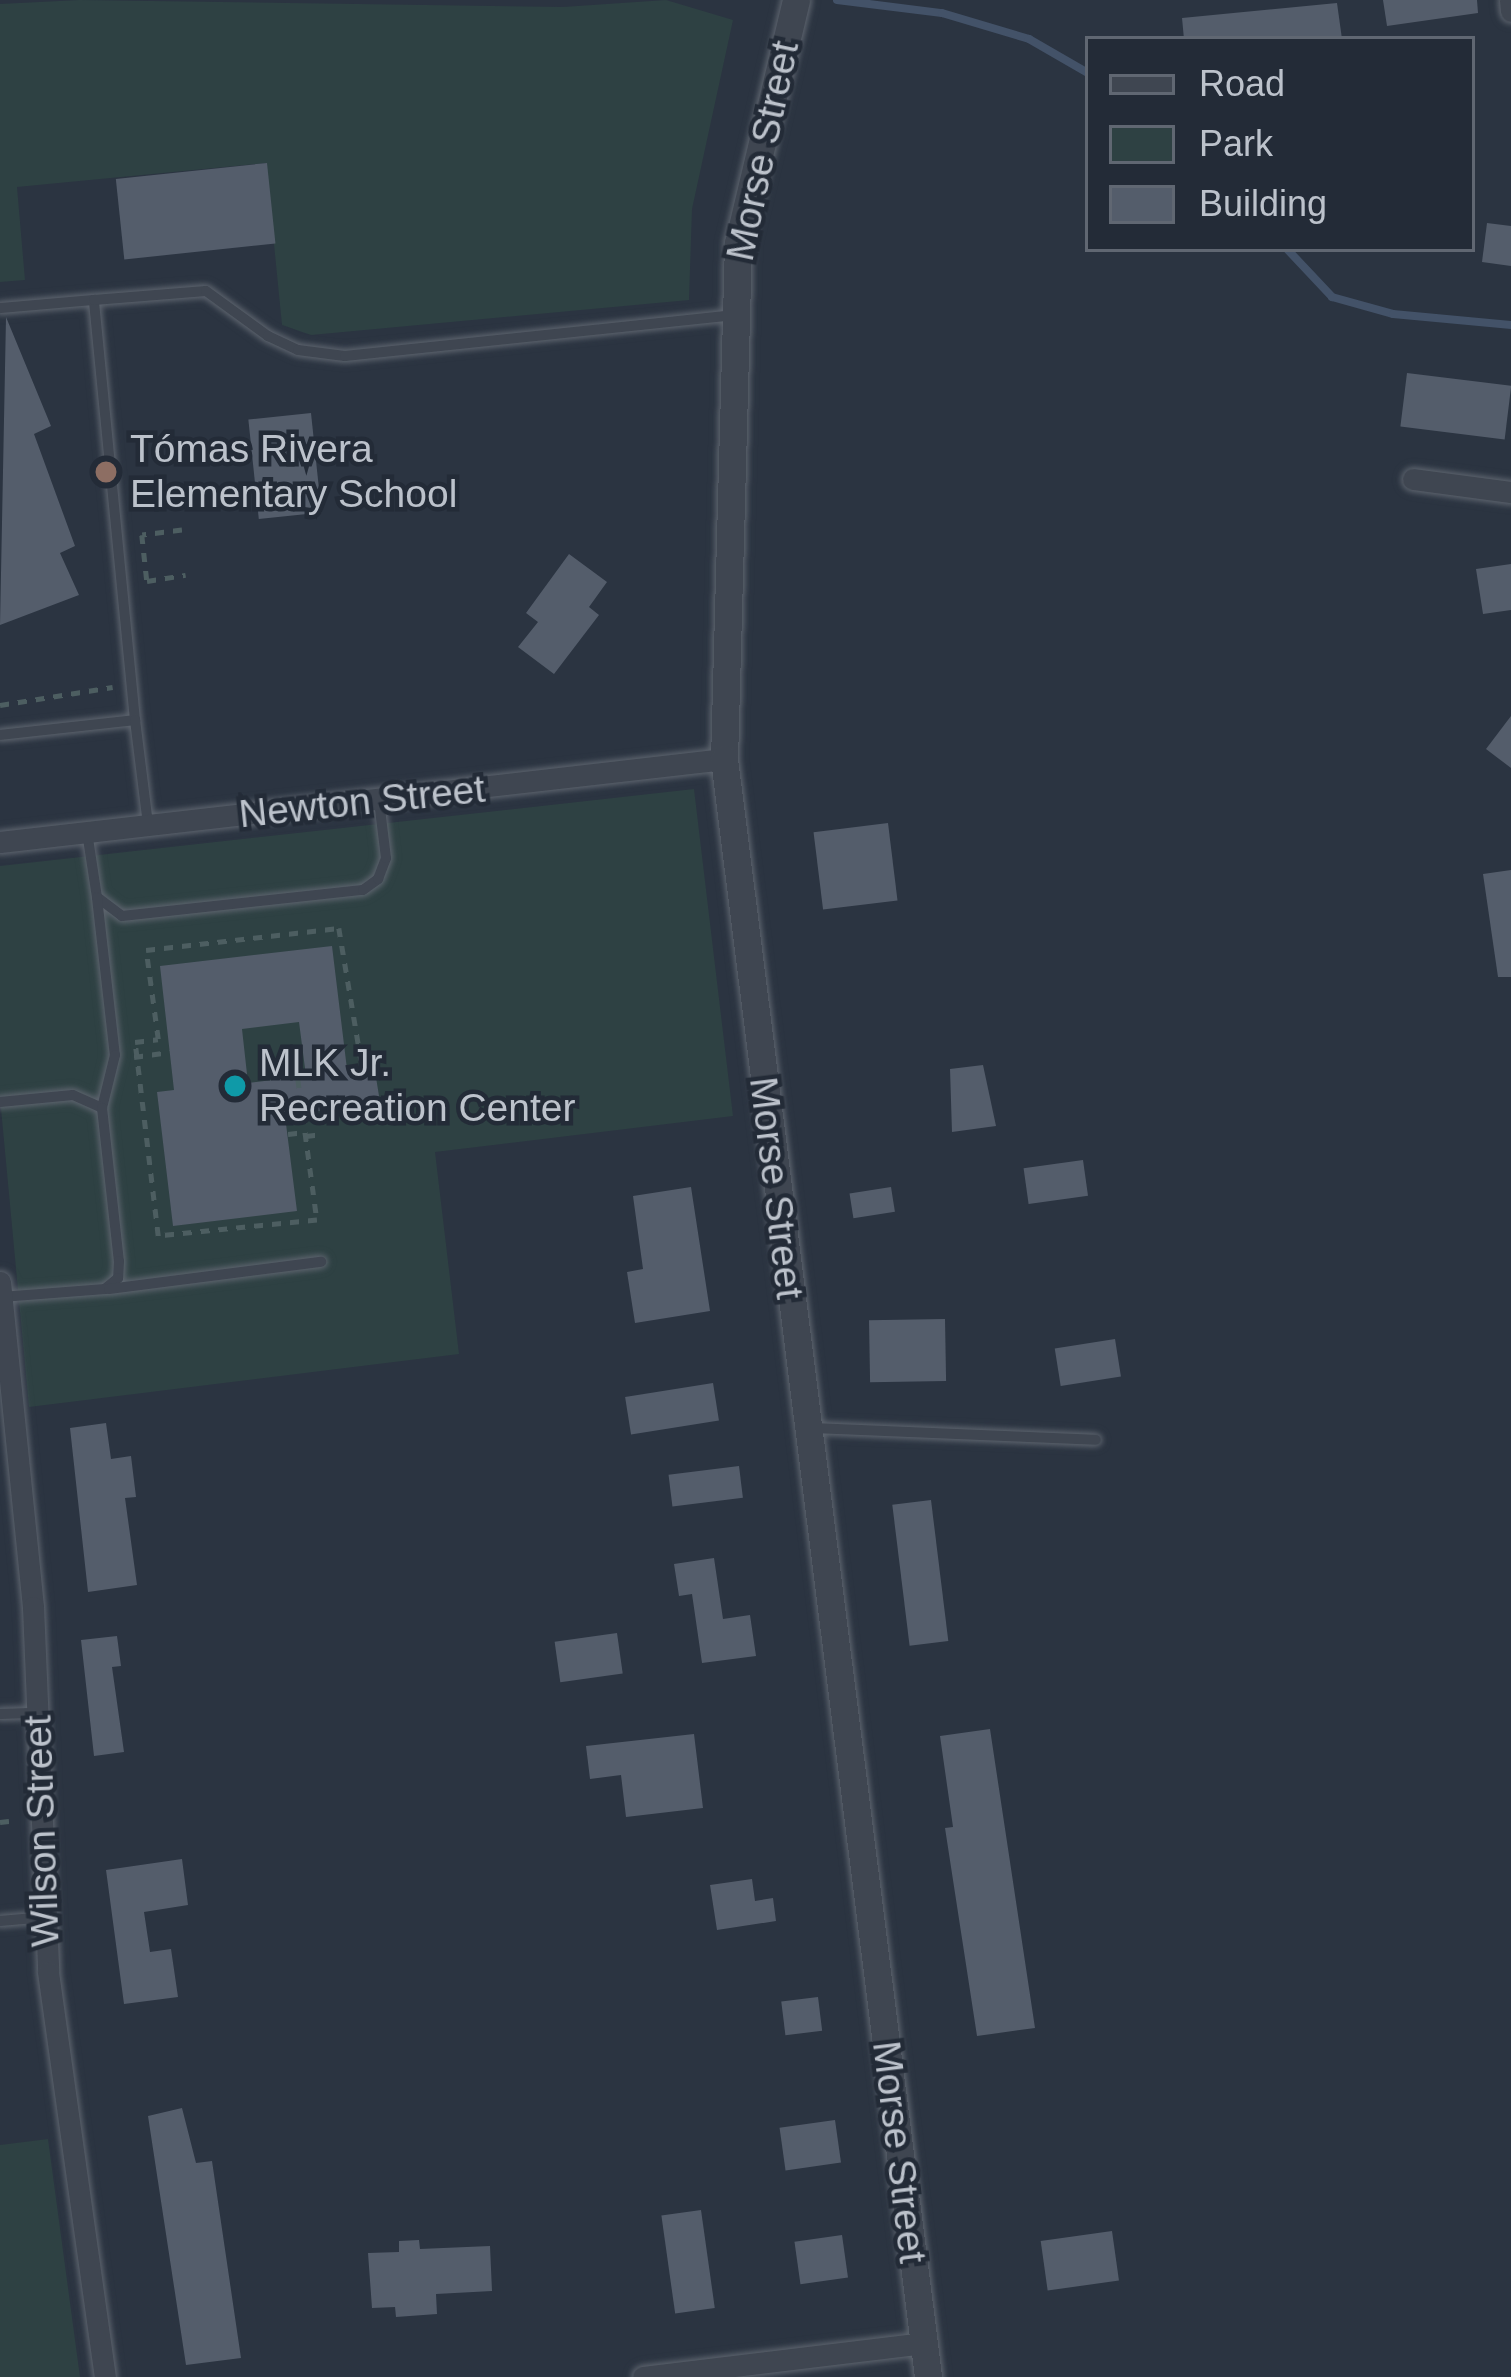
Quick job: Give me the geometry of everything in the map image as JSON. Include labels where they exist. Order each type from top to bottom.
[{"type":"street","name":"Morse Street","points":[[796,0],[737,243],[724,759],[928,2377]]},
{"type":"street","points":[[1510,0],[1511,11]]},
{"type":"street","points":[[1413,479],[1511,492]]},
{"type":"street","name":"Newton Street","points":[[0,842],[724,759]]},
{"type":"street","name":"Wilson Street","points":[[0,1282],[37,1713],[46,1917],[105,2377]]},
{"type":"street","points":[[643,2377],[802,2368],[924,2343]]},
{"type":"lane","points":[[0,308],[206,291],[283,343],[345,356],[735,315]]},
{"type":"lane","points":[[94,300],[148,825]]},
{"type":"lane","points":[[0,735],[135,720]]},
{"type":"lane","points":[[97,897],[122,916],[363,890],[378,879],[386,858],[379,801]]},
{"type":"lane","points":[[87,832],[116,1055],[102,1108],[118,1279],[105,1289]]},
{"type":"lane","points":[[0,1102],[73,1095],[102,1108]]},
{"type":"lane","points":[[2,1297],[321,1262]]},
{"type":"lane","points":[[806,1429],[1096,1440]]},
{"type":"lane","points":[[0,1714],[37,1713]]},
{"type":"lane","points":[[0,1921],[46,1917]]},
{"type":"path","points":[[182,530],[142,535],[147,580],[186,575]]},
{"type":"path","points":[[0,705],[115,686],[112,663]]},
{"type":"path","points":[[298,1078],[317,1220],[158,1236],[135,1057],[135,1042],[158,1040],[146,950],[339,928],[361,1060]]},
{"type":"path","points":[[135,1057],[170,1052]]},
{"type":"path","points":[[288,1134],[323,1134]]},
{"type":"path","points":[[0,1822],[9,1821]]},
{"type":"green space","points":[[80,0],[563,7],[666,0],[733,20],[692,209],[689,300],[311,335],[282,325],[266,163],[17,187],[25,280],[0,282],[0,4]]},
{"type":"green space","points":[[694,789],[733,1116],[435,1152],[459,1354],[29,1407],[0,1098],[0,866]]},
{"type":"green space","points":[[48,2139],[80,2377],[0,2377],[0,2145]]},
{"type":"building","points":[[1383,0],[1477,0],[1478,13],[1387,26]]},
{"type":"building","points":[[1337,3],[1342,36],[1184,36],[1182,18]]},
{"type":"building","points":[[267,163],[275,244],[124,259],[116,179]]},
{"type":"building","points":[[1487,223],[1511,226],[1511,266],[1482,262]]},
{"type":"building","points":[[6,317],[51,426],[34,434],[75,546],[60,553],[79,595],[0,625]]},
{"type":"building","points":[[1407,373],[1511,386],[1505,439],[1400,427]]},
{"type":"building","points":[[311,413],[321,512],[259,519],[248,420]]},
{"type":"building","points":[[569,554],[607,582],[589,607],[599,615],[554,674],[518,647],[538,622],[526,613]]},
{"type":"building","points":[[1511,564],[1511,610],[1483,614],[1476,569]]},
{"type":"building","points":[[1511,716],[1511,768],[1486,749]]},
{"type":"building","points":[[888,823],[898,900],[823,910],[814,832]]},
{"type":"building","points":[[1511,870],[1511,977],[1498,977],[1483,874]]},
{"type":"building","name":"MLK Jr. Recreation Center","points":[[332,946],[347,1069],[374,1065],[380,1102],[285,1116],[297,1211],[173,1226],[157,1092],[174,1090],[160,966]],"holes":[[[299,1022],[306,1076],[248,1083],[242,1029]]]},
{"type":"building","points":[[983,1065],[996,1126],[952,1132],[950,1069]]},
{"type":"building","points":[[1083,1160],[1088,1196],[1029,1204],[1024,1168]]},
{"type":"building","points":[[691,1187],[710,1311],[635,1323],[627,1272],[643,1269],[633,1196]]},
{"type":"building","points":[[891,1187],[895,1212],[853,1218],[850,1194]]},
{"type":"building","points":[[945,1319],[946,1381],[870,1382],[869,1320]]},
{"type":"building","points":[[1115,1339],[1121,1377],[1061,1386],[1055,1349]]},
{"type":"building","points":[[713,1383],[719,1421],[631,1434],[625,1397]]},
{"type":"building","points":[[106,1423],[111,1459],[131,1456],[136,1497],[125,1498],[137,1585],[88,1592],[70,1428]]},
{"type":"building","points":[[739,1466],[743,1498],[672,1506],[669,1475]]},
{"type":"building","points":[[931,1500],[948,1641],[910,1646],[892,1505]]},
{"type":"building","points":[[714,1558],[723,1619],[750,1615],[756,1656],[702,1663],[692,1594],[679,1596],[674,1564]]},
{"type":"building","points":[[617,1633],[623,1674],[560,1682],[555,1642]]},
{"type":"building","points":[[117,1636],[121,1666],[112,1667],[124,1752],[94,1756],[81,1640]]},
{"type":"building","points":[[990,1729],[1035,2028],[977,2036],[945,1828],[953,1827],[940,1736]]},
{"type":"building","points":[[694,1734],[703,1808],[626,1817],[621,1775],[590,1779],[586,1746]]},
{"type":"building","points":[[182,1859],[188,1905],[144,1912],[150,1952],[171,1949],[178,1997],[124,2004],[106,1870]]},
{"type":"building","points":[[752,1879],[755,1901],[773,1898],[776,1921],[717,1930],[710,1885]]},
{"type":"building","points":[[818,1997],[822,2031],[785,2035],[781,2002]]},
{"type":"building","points":[[182,2108],[196,2163],[212,2161],[241,2358],[186,2365],[148,2116]]},
{"type":"building","points":[[835,2120],[841,2163],[786,2170],[780,2128]]},
{"type":"building","points":[[701,2210],[715,2308],[675,2314],[661,2216]]},
{"type":"building","points":[[1112,2231],[1119,2281],[1048,2291],[1041,2241]]},
{"type":"building","points":[[842,2235],[848,2278],[800,2284],[794,2242]]},
{"type":"building","points":[[419,2240],[420,2249],[490,2246],[492,2291],[436,2294],[437,2314],[396,2317],[395,2307],[372,2308],[368,2253],[399,2252],[399,2241]]},
{"type":"waterway","points":[[837,0],[942,13],[1029,39],[1085,71]]},
{"type":"waterway","points":[[1290,252],[1332,297],[1393,314],[1511,325]]},
{"type":"place","name":"Tómas Rivera Elementary School","points":[[106,472]]},
{"type":"place","name":"MLK Jr. Recreation Center","points":[[235,1086]]}]
